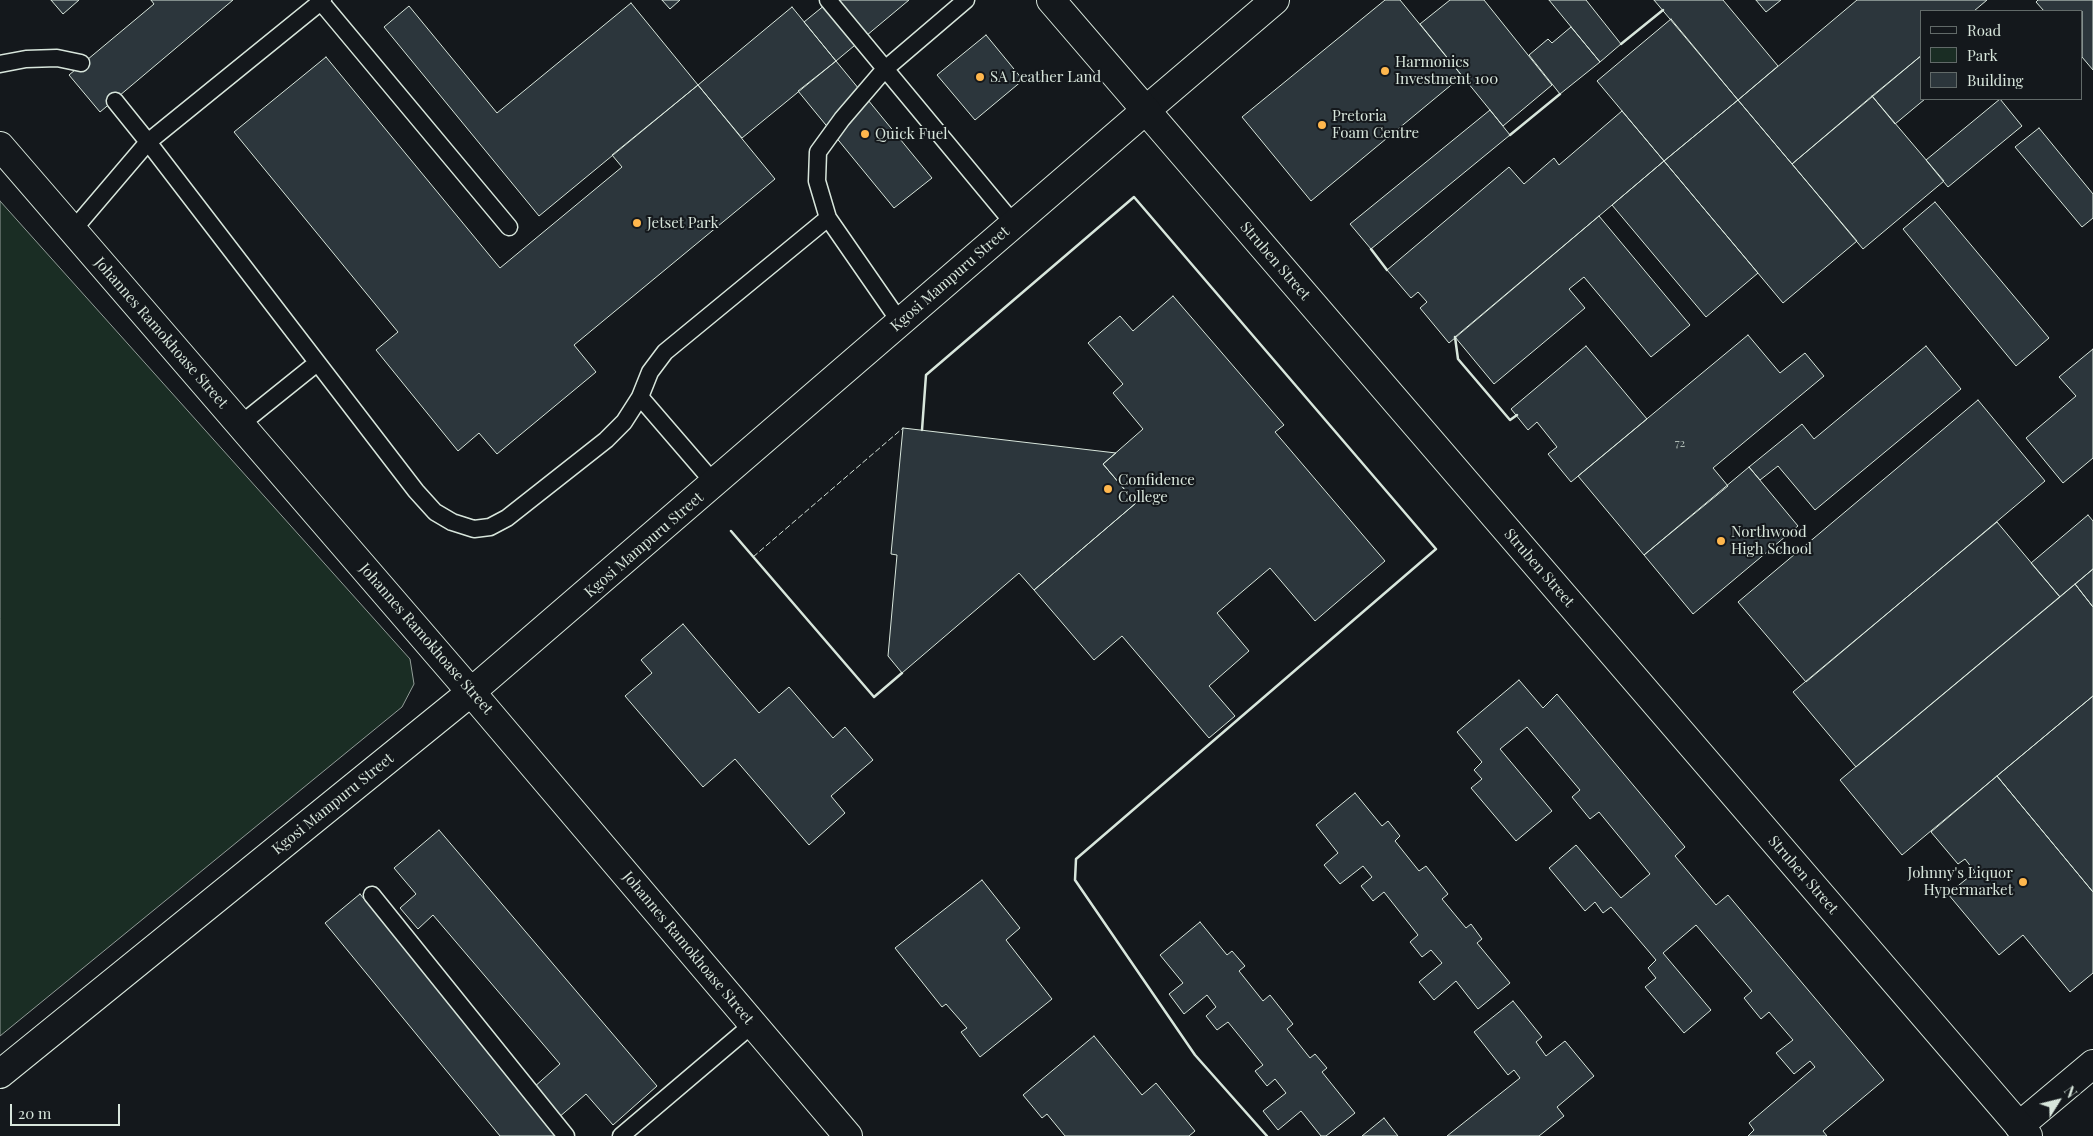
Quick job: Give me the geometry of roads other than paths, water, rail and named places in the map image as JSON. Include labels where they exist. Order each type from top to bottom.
[{"type":"main road","name":"Struben Street","points":[[1051,0],[2018,1133]]},
{"type":"main road","name":"Kgosi Mampuru Street","points":[[0,1074],[471,692],[715,484],[900,322],[1275,0]]},
{"type":"main road","name":"Johannes Ramokhoase Street","points":[[0,146],[471,692],[848,1136]]},
{"type":"main road","points":[[2018,1133],[2093,1064]]},
{"type":"lane","points":[[828,0],[884,70],[1014,224]]},
{"type":"lane","points":[[900,322],[828,218],[817,182],[818,152],[842,119],[884,70],[966,0]]},
{"type":"lane","points":[[73,230],[148,142],[322,1],[509,227]]},
{"type":"lane","points":[[0,64],[26,59],[57,58],[81,64]]},
{"type":"lane","points":[[115,101],[416,491],[435,512],[452,522],[474,529],[490,527],[507,518],[606,440],[624,422],[640,397],[650,372],[665,352],[828,218]]},
{"type":"lane","points":[[241,424],[317,363]]},
{"type":"lane","points":[[640,397],[715,484]]},
{"type":"lane","points":[[372,894],[566,1136]]},
{"type":"lane","points":[[621,1136],[753,1024]]},
{"type":"place","name":"Harmonics Investment 100","points":[[1385,71]]},
{"type":"place","name":"SA Leather Land","points":[[980,77]]},
{"type":"place","name":"Pretoria Foam Centre","points":[[1322,125]]},
{"type":"place","name":"Quick Fuel","points":[[865,134]]},
{"type":"place","name":"Jetset Park","points":[[637,223]]},
{"type":"place","name":"Confidence College","points":[[1108,489]]},
{"type":"place","name":"Northwood High School","points":[[1721,541]]},
{"type":"place","name":"Johnny's Liquor Hypermarket","points":[[2023,882]]}]
